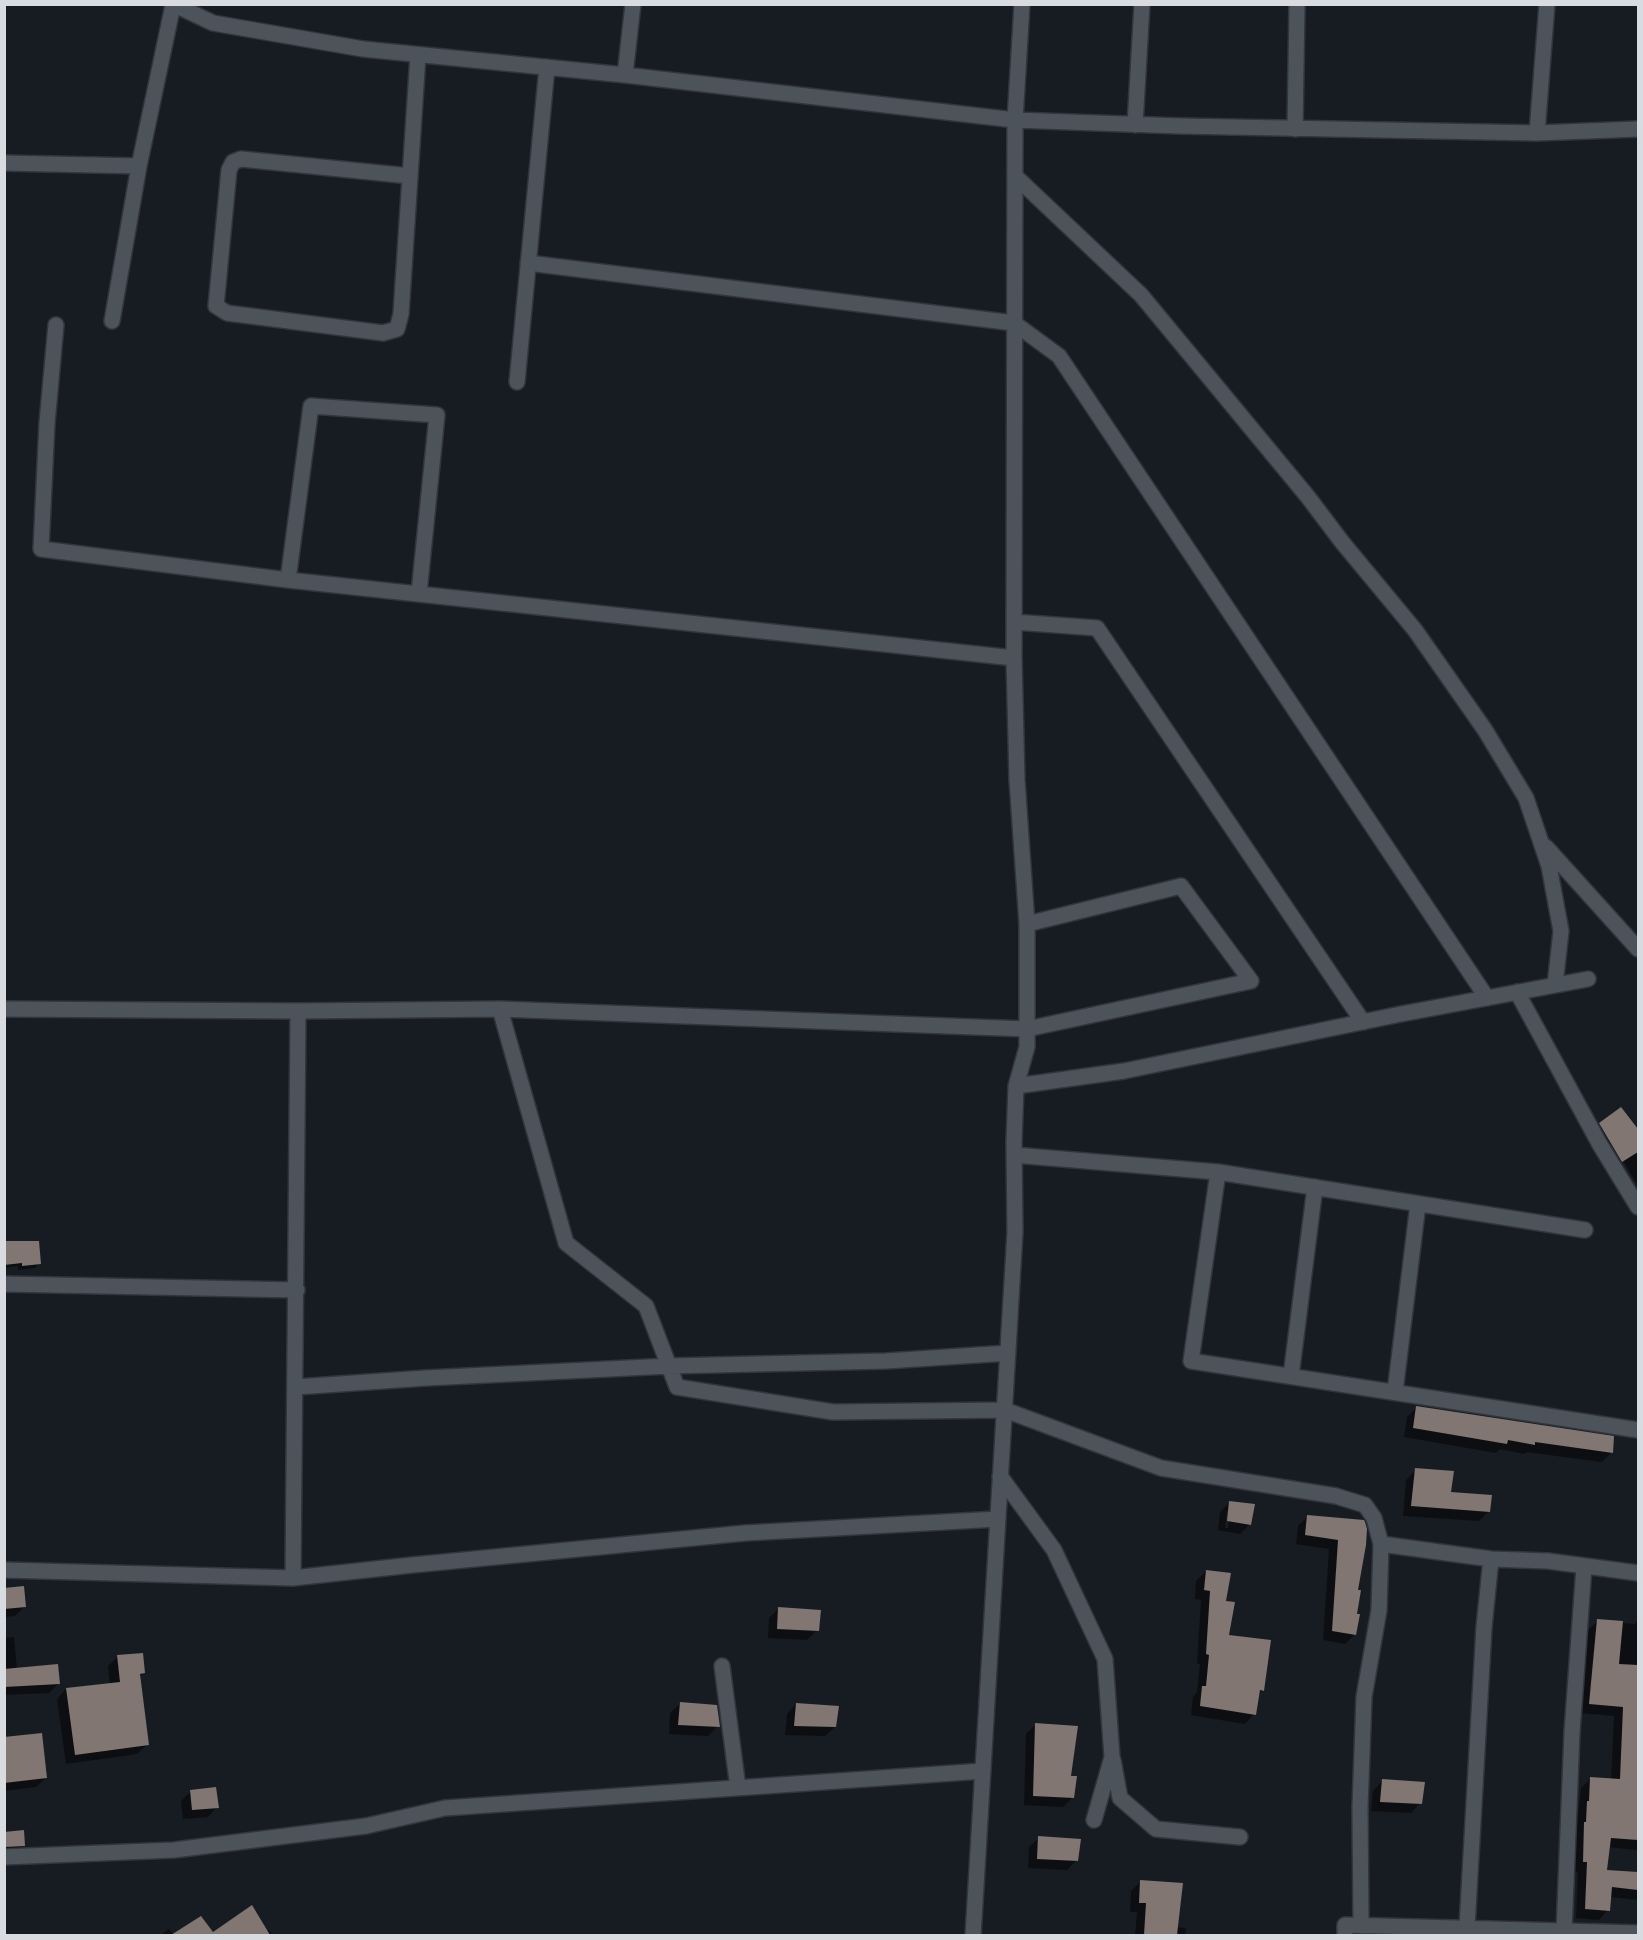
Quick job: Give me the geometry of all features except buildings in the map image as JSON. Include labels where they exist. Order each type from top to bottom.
[{"type":"street","points":[[625,75],[633,4]]},
{"type":"street","points":[[973,1935],[1015,1232],[1016,1086],[1027,1047],[1027,924],[1017,780],[1014,658],[1015,120],[1022,4]]},
{"type":"street","points":[[1135,125],[1142,4]]},
{"type":"street","points":[[1295,129],[1297,4]]},
{"type":"street","points":[[1538,133],[1547,4]]},
{"type":"street","points":[[112,321],[139,166],[173,5],[213,23],[363,49],[625,75],[1015,120],[1295,129],[1538,133],[1638,129]]},
{"type":"street","points":[[410,176],[242,159],[233,162],[229,170],[216,306],[227,313],[264,319],[383,333],[397,329],[401,314],[418,55]]},
{"type":"street","points":[[517,382],[547,67]]},
{"type":"street","points":[[4,163],[139,166]]},
{"type":"street","points":[[1015,176],[1140,295],[1415,630],[1485,729],[1526,798],[1549,866],[1561,931],[1555,985]]},
{"type":"street","points":[[528,263],[1014,323],[1059,356],[1487,998]]},
{"type":"street","points":[[56,325],[47,423],[41,549],[288,580],[1014,658]]},
{"type":"street","points":[[288,580],[310,406],[437,415],[419,593]]},
{"type":"street","points":[[1014,622],[1097,628],[1363,1022]]},
{"type":"street","points":[[1541,841],[1638,950]]},
{"type":"street","points":[[4,1009],[298,1011],[500,1009],[1027,1029],[1251,981],[1181,886],[1027,924]]},
{"type":"street","points":[[1016,1086],[1124,1071],[1588,979]]},
{"type":"street","points":[[1517,992],[1599,1143],[1638,1208]]},
{"type":"street","points":[[500,1009],[566,1243],[645,1306],[677,1387],[833,1412],[1005,1410],[1161,1468],[1336,1496],[1365,1505],[1374,1518],[1382,1544],[1379,1610],[1365,1697],[1360,1807],[1361,1926]]},
{"type":"street","points":[[293,1578],[298,1011]]},
{"type":"street","points":[[1014,1155],[1218,1172],[1585,1230]]},
{"type":"street","points":[[1218,1172],[1191,1361],[1638,1430]]},
{"type":"street","points":[[1291,1376],[1314,1187]]},
{"type":"street","points":[[1395,1392],[1418,1204]]},
{"type":"street","points":[[4,1284],[297,1290]]},
{"type":"street","points":[[296,1387],[669,1366],[886,1361],[1008,1353]]},
{"type":"street","points":[[1000,1476],[1054,1550],[1105,1659],[1112,1757],[1120,1798],[1156,1829],[1240,1837]]},
{"type":"street","points":[[4,1570],[293,1578],[745,1533],[998,1519]]},
{"type":"street","points":[[1382,1544],[1491,1559],[1548,1562],[1638,1573]]},
{"type":"street","points":[[1467,1927],[1491,1559]]},
{"type":"street","points":[[1564,1932],[1572,1732],[1584,1567]]},
{"type":"street","points":[[722,1666],[738,1788]]},
{"type":"street","points":[[1094,1820],[1112,1757]]},
{"type":"street","points":[[4,1857],[174,1850],[366,1826],[445,1808],[983,1771]]},
{"type":"street","points":[[1345,1935],[1345,1925],[1631,1933]]}]
